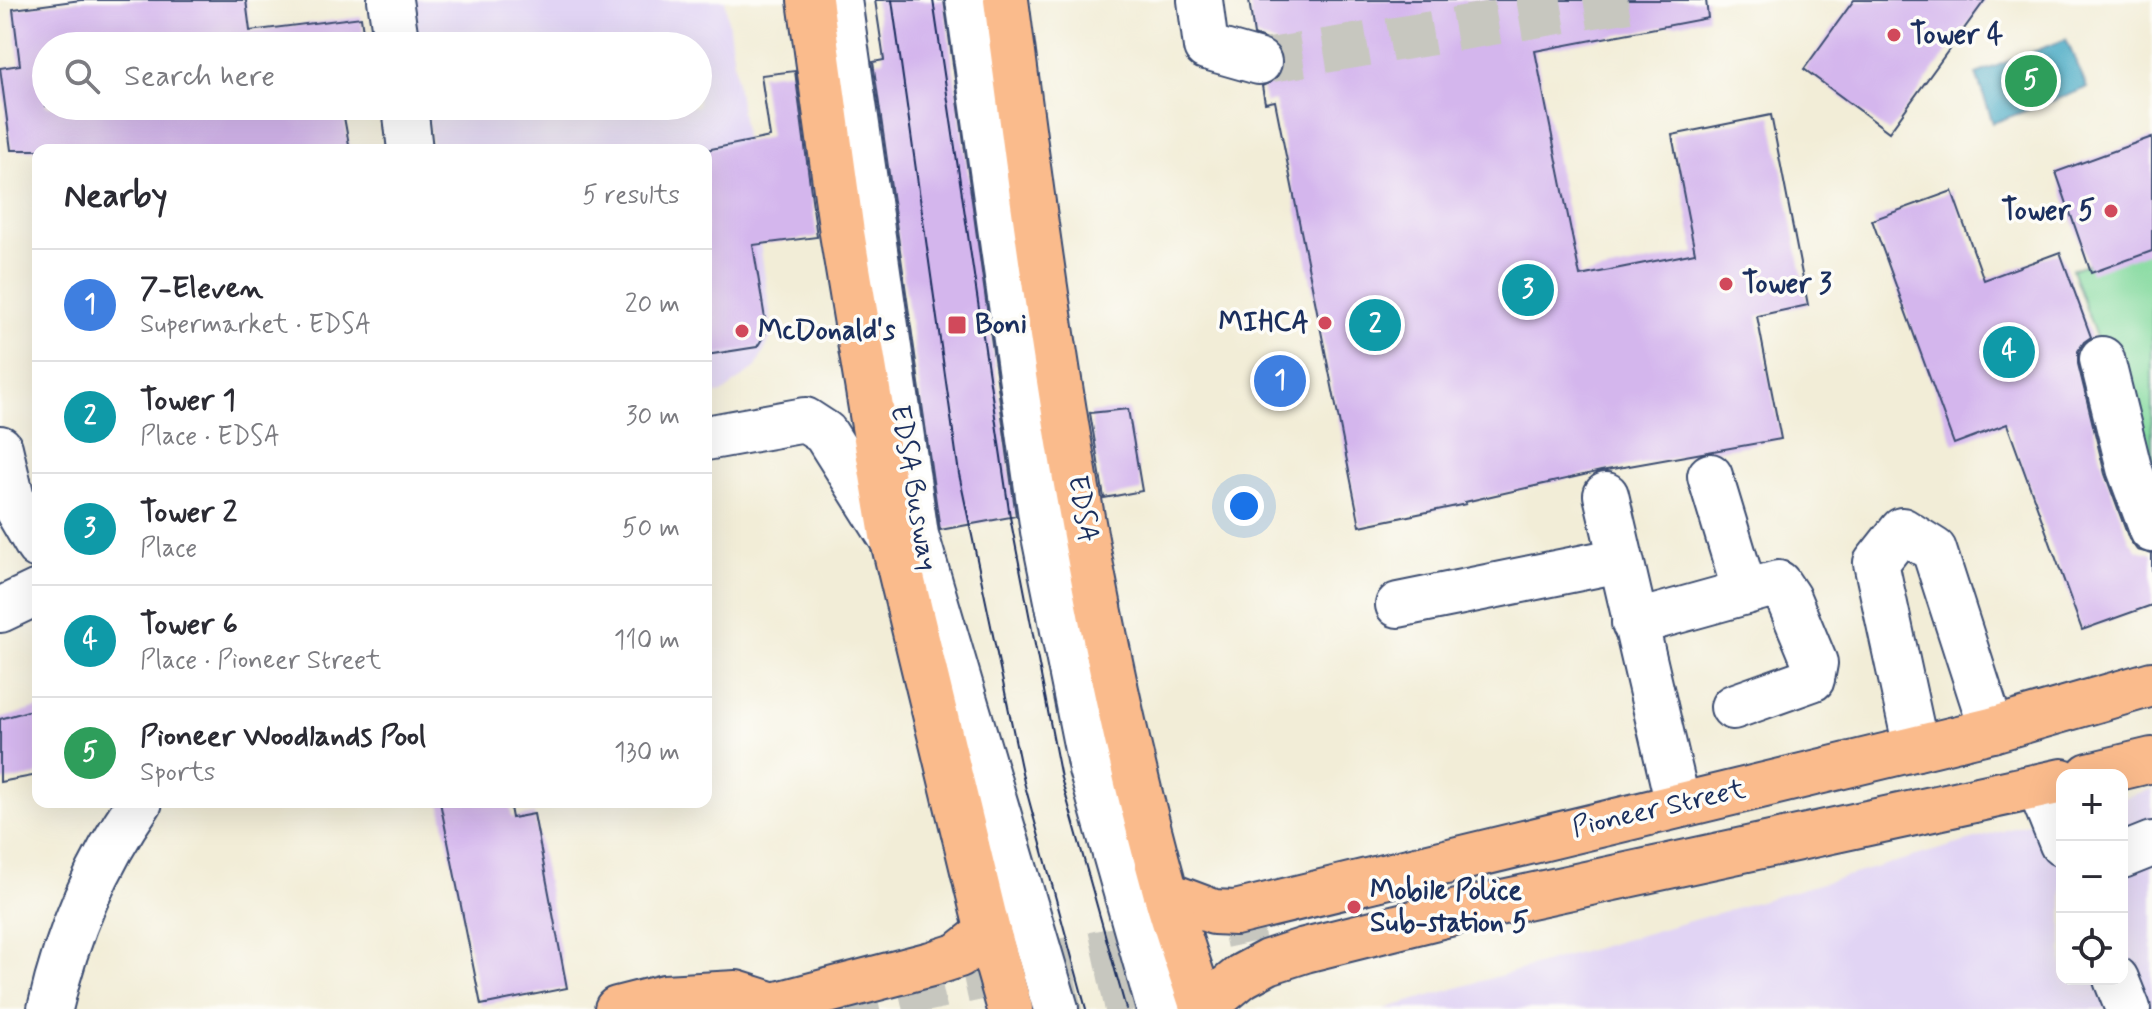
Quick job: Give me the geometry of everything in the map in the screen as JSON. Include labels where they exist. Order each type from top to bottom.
[{"type":"main road","points":[[810,0],[842,233],[893,541],[988,932],[1010,1009]]},
{"type":"main road","name":"EDSA","points":[[1006,0],[1050,320],[1105,642],[1166,894],[1203,1008]]},
{"type":"main road","name":"Pioneer Street","points":[[1166,894],[1214,912],[1235,913],[1992,730],[2152,684]]},
{"type":"main road","points":[[2114,769],[2152,760]]},
{"type":"main road","name":"Pioneer Street","points":[[1203,1008],[1242,976],[1268,962],[1305,950],[1461,911],[2050,784]]},
{"type":"main road","points":[[1448,860],[1461,911]]},
{"type":"main road","points":[[617,1009],[664,997],[736,993],[774,1007],[959,955],[988,932]]},
{"type":"street","points":[[390,0],[395,32]]},
{"type":"street","name":"EDSA Busway","points":[[839,0],[916,535],[1056,1009]]},
{"type":"street","points":[[968,0],[1043,531],[1091,769],[1159,1009]]},
{"type":"street","points":[[1200,0],[1206,47],[1259,62]]},
{"type":"street","points":[[407,120],[409,144]]},
{"type":"street","points":[[2102,359],[2129,468],[2152,530]]},
{"type":"street","points":[[712,437],[805,420],[825,433],[893,541]]},
{"type":"street","points":[[0,448],[13,503],[32,536]]},
{"type":"street","points":[[1710,476],[1745,592]]},
{"type":"street","points":[[1606,495],[1678,805]]},
{"type":"street","points":[[1916,748],[1876,563],[1902,530],[1934,550],[1992,730]]},
{"type":"street","points":[[1398,605],[1620,560]]},
{"type":"street","points":[[1634,623],[1778,583],[1788,598],[1815,663],[1812,679],[1733,707]]},
{"type":"street","points":[[0,610],[32,595]]},
{"type":"street","points":[[2050,784],[2061,841]]},
{"type":"street","points":[[50,1009],[60,966],[89,887],[136,808]]},
{"type":"street","points":[[2128,854],[2152,844]]},
{"type":"street","points":[[2118,985],[2128,1009]]},
{"type":"shaded area","points":[[411,0],[725,0],[773,334],[756,367],[722,393],[712,395],[712,144],[432,144],[428,120],[712,120],[712,32],[416,32]]},
{"type":"shaded area","points":[[2152,789],[2152,1009],[1384,1009],[2056,816],[2056,985],[2128,985],[2128,796]]},
{"type":"green space","points":[[2152,241],[2152,496],[2072,269]]},
{"type":"water","points":[[2066,39],[2087,88],[1993,123],[1976,74]]},
{"type":"building","points":[[81,0],[246,0],[250,31],[361,17],[363,32],[32,32],[32,120],[345,120],[349,144],[32,144],[32,150],[11,150],[0,68],[20,65],[13,9]]},
{"type":"building","points":[[875,0],[944,0],[1016,516],[940,530],[873,62],[884,60]]},
{"type":"building","points":[[1249,0],[1706,0],[1708,18],[1535,51],[1580,276],[1695,253],[1672,135],[1771,115],[1808,305],[1757,316],[1781,439],[1601,471],[1360,526],[1275,101],[1265,103],[1262,86],[1277,79],[1283,68],[1283,57],[1276,44],[1254,35]]},
{"type":"building","name":"Tower 4","points":[[1854,0],[1985,0],[1889,132],[1804,69]]},
{"type":"building","points":[[795,71],[817,237],[753,245],[767,331],[757,347],[712,354],[712,149],[770,137],[761,75]]},
{"type":"building","name":"Tower 5","points":[[2152,137],[2152,251],[2091,273],[2056,172]]},
{"type":"building","points":[[1952,191],[1984,280],[2060,252],[2091,337],[2078,351],[2078,364],[2105,474],[2129,539],[2137,550],[2152,554],[2152,605],[2082,630],[2007,424],[1954,444],[1872,220]]},
{"type":"building","points":[[1128,409],[1142,491],[1104,498],[1090,413]]},
{"type":"building","points":[[32,710],[32,776],[0,782],[0,719]]},
{"type":"building","points":[[441,808],[510,808],[512,818],[534,814],[567,988],[481,1005]]},
{"type":"tunnel","points":[[1259,62],[1630,0]]},
{"type":"tunnel","points":[[835,1009],[1261,918]]},
{"type":"tunnel","points":[[1037,1009],[1187,977]]},
{"type":"tram line","points":[[892,0],[959,474],[1024,782],[1086,1009]]},
{"type":"tram line","points":[[933,0],[1010,517],[1061,778],[1126,1009]]},
{"type":"place","name":"Tower 4","points":[[1894,35]]},
{"type":"place","name":"Pioneer Woodlands Pool","points":[[2031,81]]},
{"type":"place","name":"Tower 5","points":[[2111,211]]},
{"type":"place","name":"Tower 3","points":[[1726,284]]},
{"type":"place","name":"Tower 2","points":[[1528,290]]},
{"type":"place","name":"MIHCA","points":[[1325,323]]},
{"type":"place","name":"Boni","points":[[957,325]]},
{"type":"place","name":"Tower 1","points":[[1375,325]]},
{"type":"place","name":"McDonald's","points":[[742,331]]},
{"type":"place","name":"Tower 6","points":[[2009,352]]},
{"type":"place","name":"7-Eleven","points":[[1280,381]]},
{"type":"place","name":"Mobile Police Sub-station 5","points":[[1354,907]]}]
